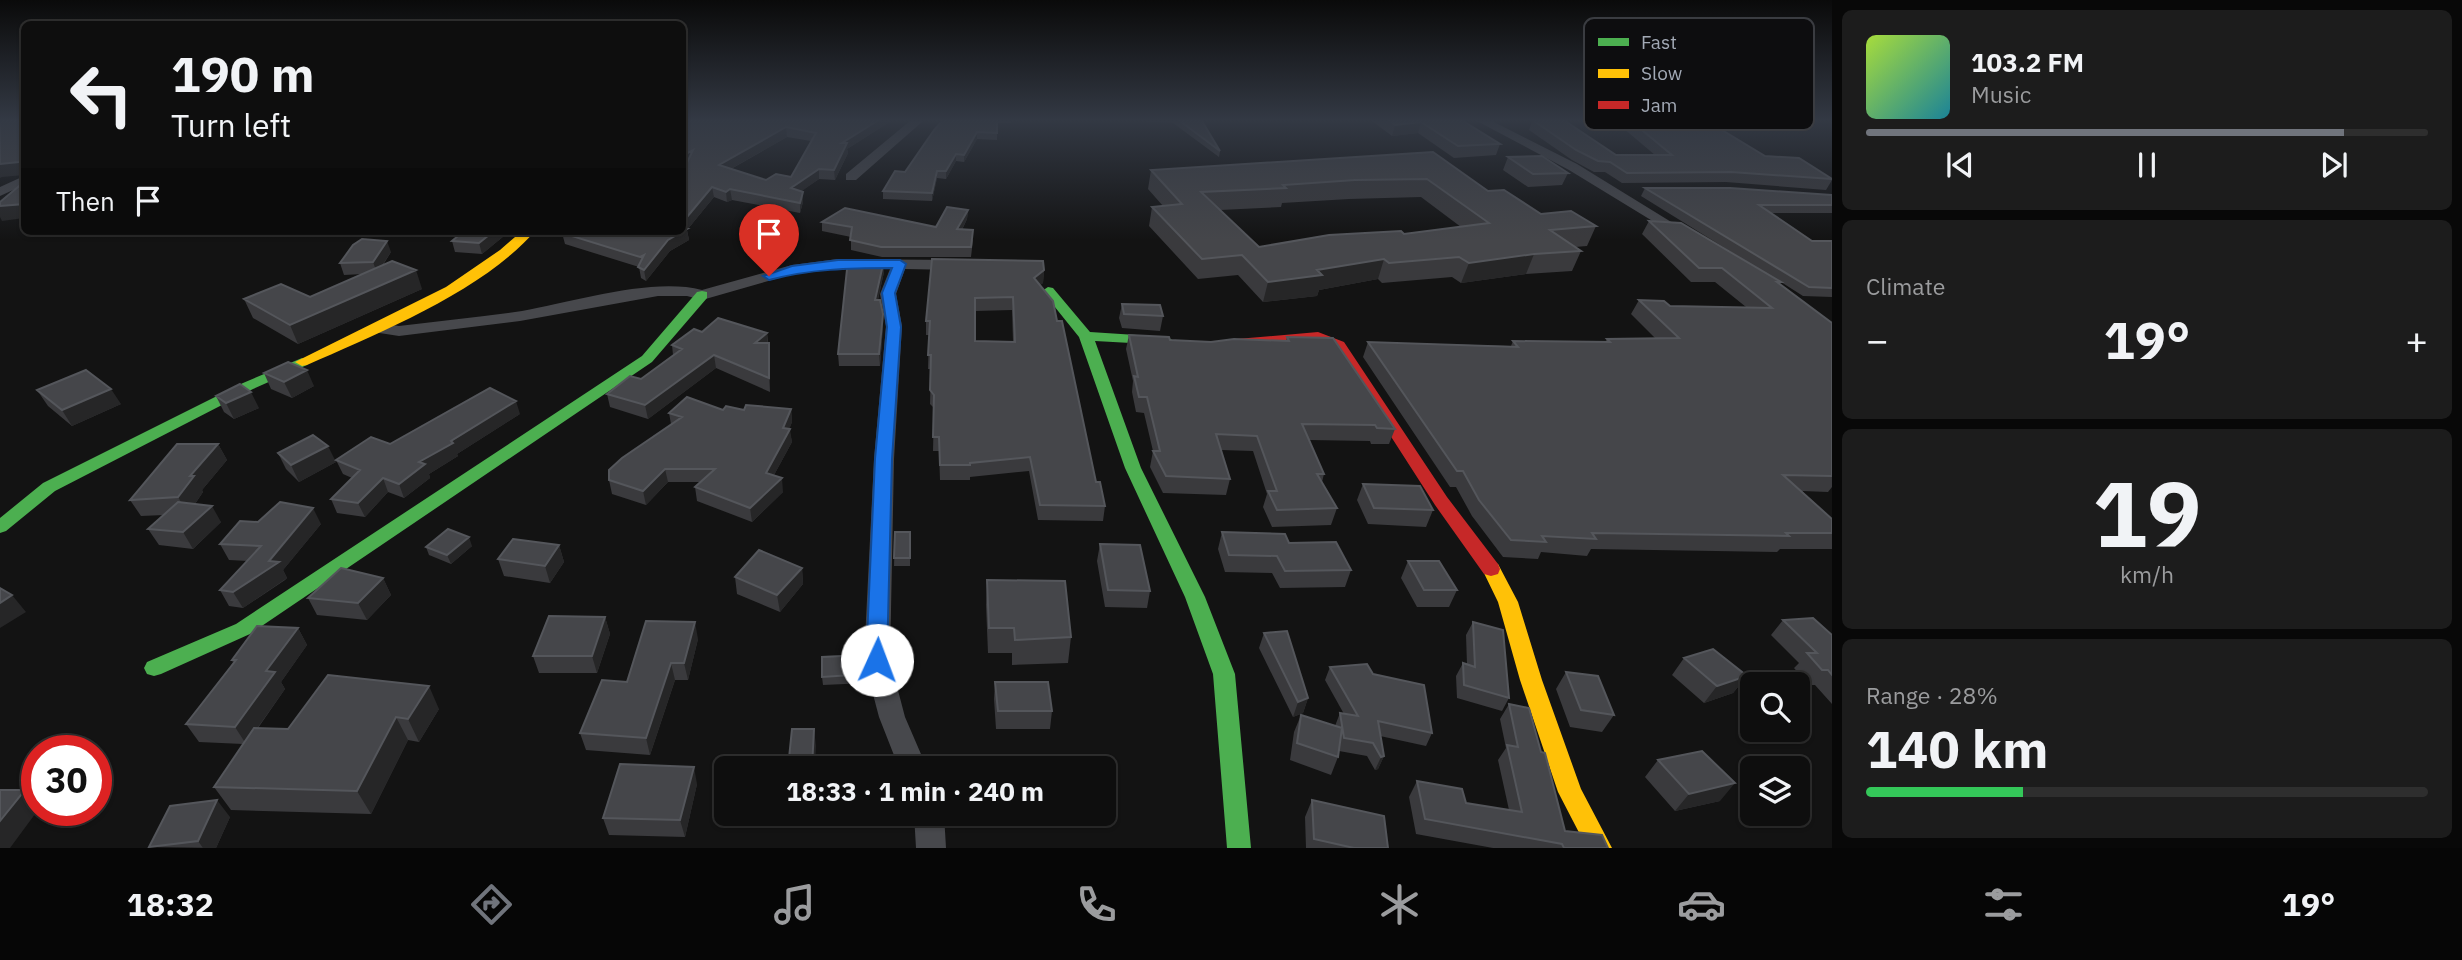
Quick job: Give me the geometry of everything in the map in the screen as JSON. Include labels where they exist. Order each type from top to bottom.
[{"type":"street","points":[[851,177],[870,161]]},
{"type":"street","points":[[1558,161],[1613,190],[1703,246]]},
{"type":"street","points":[[0,192],[21,182]]},
{"type":"street","points":[[1613,190],[1638,190]]},
{"type":"street","points":[[0,527],[49,487],[248,386],[401,318],[505,254],[525,235]]},
{"type":"street","points":[[379,328],[399,331],[520,316],[658,291],[687,291],[702,295],[792,270],[838,264],[968,265]]},
{"type":"street","points":[[900,264],[888,293],[894,327],[884,459],[877,660],[892,717],[908,756]]},
{"type":"street","points":[[1048,291],[1086,336],[1133,468],[1195,597],[1224,674],[1239,848]]},
{"type":"street","points":[[154,668],[243,629],[648,359],[702,295]]},
{"type":"street","points":[[1086,336],[1180,343]]},
{"type":"street","points":[[1213,345],[1318,336],[1339,345],[1398,431],[1441,501],[1493,571],[1508,602],[1531,680],[1570,792],[1600,848]]},
{"type":"street","points":[[930,826],[931,848]]},
{"type":"building","points":[[0,161],[21,161],[19,162],[0,164]]},
{"type":"building","points":[[688,161],[727,161],[719,165],[766,180],[776,174],[791,177],[800,161],[839,161],[834,170],[819,169],[791,188],[803,192],[800,203],[730,189],[726,192],[712,187],[686,218]]},
{"type":"building","points":[[913,161],[952,161],[946,171],[937,171],[932,193],[883,191],[895,171],[905,172]]},
{"type":"building","points":[[1299,161],[1445,161],[1488,191],[1504,190],[1541,214],[1571,211],[1596,226],[1550,230],[1581,251],[1469,263],[1459,257],[1389,263],[1384,259],[1317,270],[1322,275],[1268,282],[1242,255],[1202,259],[1152,207],[1182,204],[1151,170]],"holes":[[[1427,179],[1489,223],[1404,234],[1401,231],[1329,235],[1259,247],[1201,192],[1286,188],[1283,185],[1355,180]]]},
{"type":"building","points":[[1513,161],[1549,161],[1568,173],[1533,174]]},
{"type":"building","points":[[1598,161],[1803,161],[1832,179],[1731,172],[1627,173],[1610,162]]},
{"type":"building","points":[[21,184],[21,204],[0,206],[0,202]]},
{"type":"building","points":[[1645,188],[1730,188],[1832,195],[1832,205],[1759,205],[1812,241],[1832,241],[1832,288],[1809,287]]},
{"type":"building","points":[[947,207],[968,210],[957,229],[973,230],[971,247],[881,247],[850,240],[852,227],[822,222],[845,208],[936,227]]},
{"type":"building","points":[[1649,221],[1681,223],[1781,282],[1777,282],[1832,323],[1832,476],[1783,475],[1832,519],[1832,533],[1786,533],[1789,536],[1592,533],[1596,539],[1542,536],[1546,542],[1511,540],[1479,500],[1463,471],[1457,471],[1368,342],[1518,347],[1513,341],[1610,342],[1607,339],[1679,338],[1639,300],[1664,301],[1670,306],[1772,308],[1722,268],[1699,268]]},
{"type":"building","points":[[459,235],[489,235],[479,243],[452,241]]},
{"type":"building","points":[[568,235],[677,235],[668,240],[644,270],[638,267],[644,255],[640,257]]},
{"type":"building","points":[[362,239],[387,241],[373,262],[340,263],[353,245]]},
{"type":"building","points":[[932,259],[1043,261],[1044,270],[1034,278],[1053,301],[1057,321],[1062,321],[1096,482],[1100,482],[1105,506],[1040,505],[1030,457],[970,465],[940,465],[939,437],[933,437],[934,395],[930,390],[931,355],[928,355],[930,321],[926,321]],"holes":[[[1013,297],[1015,342],[975,341],[975,298]]]},
{"type":"building","points":[[848,260],[884,260],[875,300],[880,300],[883,314],[879,354],[838,354]]},
{"type":"building","points":[[392,261],[416,270],[290,325],[244,299],[281,284],[310,297]]},
{"type":"building","points":[[1122,304],[1160,305],[1163,316],[1124,314]]},
{"type":"building","points":[[718,318],[767,333],[755,343],[769,343],[769,378],[714,355],[645,405],[607,394],[630,376],[641,379],[682,349],[672,345],[694,329],[702,332]]},
{"type":"building","points":[[1129,335],[1211,342],[1234,339],[1289,341],[1287,337],[1333,338],[1395,429],[1377,428],[1375,425],[1302,424],[1324,474],[1317,474],[1337,508],[1277,510],[1268,491],[1277,491],[1257,436],[1216,434],[1230,479],[1166,476],[1153,451],[1160,451],[1147,397],[1139,397],[1134,376],[1138,377]]},
{"type":"building","points":[[288,362],[307,370],[284,382],[264,373]]},
{"type":"building","points":[[86,370],[111,389],[62,410],[37,390]]},
{"type":"building","points":[[240,384],[251,392],[226,403],[216,396]]},
{"type":"building","points":[[490,388],[516,401],[419,462],[425,464],[399,484],[383,478],[358,503],[331,499],[360,470],[336,460],[371,437],[390,444]]},
{"type":"building","points":[[687,397],[723,410],[726,406],[744,410],[746,405],[791,409],[783,428],[790,429],[766,473],[782,478],[750,508],[695,487],[715,469],[665,469],[643,491],[609,480],[609,470],[622,458],[682,417],[669,413]]},
{"type":"building","points":[[313,435],[328,446],[291,465],[278,453]]},
{"type":"building","points":[[177,444],[218,444],[190,476],[194,476],[178,497],[130,500]]},
{"type":"building","points":[[1363,484],[1420,486],[1433,510],[1374,508]]},
{"type":"building","points":[[178,502],[212,506],[183,532],[148,529]]},
{"type":"building","points":[[280,502],[313,508],[269,561],[279,562],[233,592],[220,590],[261,546],[220,544],[240,521],[258,522]]},
{"type":"building","points":[[448,529],[469,537],[447,555],[426,547]]},
{"type":"building","points":[[895,532],[910,532],[910,558],[894,558]]},
{"type":"building","points":[[1222,532],[1285,534],[1289,543],[1336,542],[1351,570],[1285,571],[1277,556],[1229,555]]},
{"type":"building","points":[[513,539],[559,545],[545,566],[498,559]]},
{"type":"building","points":[[1100,544],[1140,545],[1150,591],[1108,590]]},
{"type":"building","points":[[759,550],[802,568],[777,595],[735,577]]},
{"type":"building","points":[[1408,561],[1439,561],[1457,590],[1424,590]]},
{"type":"building","points":[[341,568],[383,578],[358,603],[308,598]]},
{"type":"building","points":[[987,580],[1065,581],[1071,637],[1015,640],[1014,628],[989,628]]},
{"type":"building","points":[[0,588],[12,595],[0,603]]},
{"type":"building","points":[[549,616],[605,617],[592,656],[533,656]]},
{"type":"building","points":[[1813,618],[1832,635],[1832,675],[1828,670],[1822,670],[1807,653],[1817,653],[1783,620]]},
{"type":"building","points":[[646,621],[695,622],[684,663],[671,663],[646,738],[580,733],[602,680],[627,682]]},
{"type":"building","points":[[1473,622],[1503,630],[1509,698],[1464,685],[1463,663],[1475,667]]},
{"type":"building","points":[[257,626],[298,628],[266,671],[275,672],[235,727],[186,724],[236,660],[232,660]]},
{"type":"building","points":[[1287,631],[1308,698],[1298,702],[1264,633]]},
{"type":"building","points":[[1713,649],[1742,672],[1740,678],[1717,686],[1684,658]]},
{"type":"building","points":[[862,655],[867,674],[822,677],[822,657]]},
{"type":"building","points":[[1367,664],[1373,674],[1424,685],[1432,733],[1378,721],[1384,756],[1381,757],[1373,743],[1344,738],[1340,713],[1358,716],[1330,667]]},
{"type":"building","points":[[1566,672],[1598,676],[1614,715],[1581,710]]},
{"type":"building","points":[[328,675],[429,686],[408,719],[396,717],[357,791],[214,787],[254,728],[288,729]]},
{"type":"building","points":[[995,682],[1048,682],[1052,711],[998,711]]},
{"type":"building","points":[[1509,704],[1529,708],[1541,752],[1545,753],[1565,831],[1602,835],[1608,848],[1564,848],[1562,844],[1425,819],[1417,781],[1462,789],[1466,803],[1522,812],[1507,745],[1518,747]]},
{"type":"building","points":[[1301,715],[1342,728],[1338,757],[1297,743]]},
{"type":"building","points":[[792,729],[814,729],[813,756],[789,756]]},
{"type":"building","points":[[1702,751],[1735,783],[1689,794],[1658,760]]},
{"type":"building","points":[[620,764],[694,767],[680,820],[603,818]]},
{"type":"building","points":[[0,790],[21,790],[21,795],[0,821]]},
{"type":"building","points":[[217,800],[198,841],[149,847],[170,806]]},
{"type":"building","points":[[1312,800],[1384,816],[1388,848],[1354,848],[1314,839]]},
{"type":"traffic: fast","points":[[1048,291],[1086,336],[1133,468],[1195,597],[1224,674],[1239,848]]},
{"type":"traffic: fast","points":[[154,668],[243,629],[647,359],[702,295]]},
{"type":"traffic: fast","points":[[1086,336],[1167,341]]},
{"type":"traffic: fast","points":[[0,527],[49,487],[248,386],[302,362]]},
{"type":"traffic: slow","points":[[302,362],[392,321],[450,290],[478,272],[524,235]]},
{"type":"traffic: slow","points":[[1491,569],[1508,602],[1531,680],[1570,792],[1600,848]]},
{"type":"traffic: jam","points":[[1225,344],[1318,336],[1339,345],[1441,501],[1491,569]]},
{"type":"route","points":[[769,276],[838,264],[900,264],[888,293],[894,327],[884,459],[877,660]]}]
